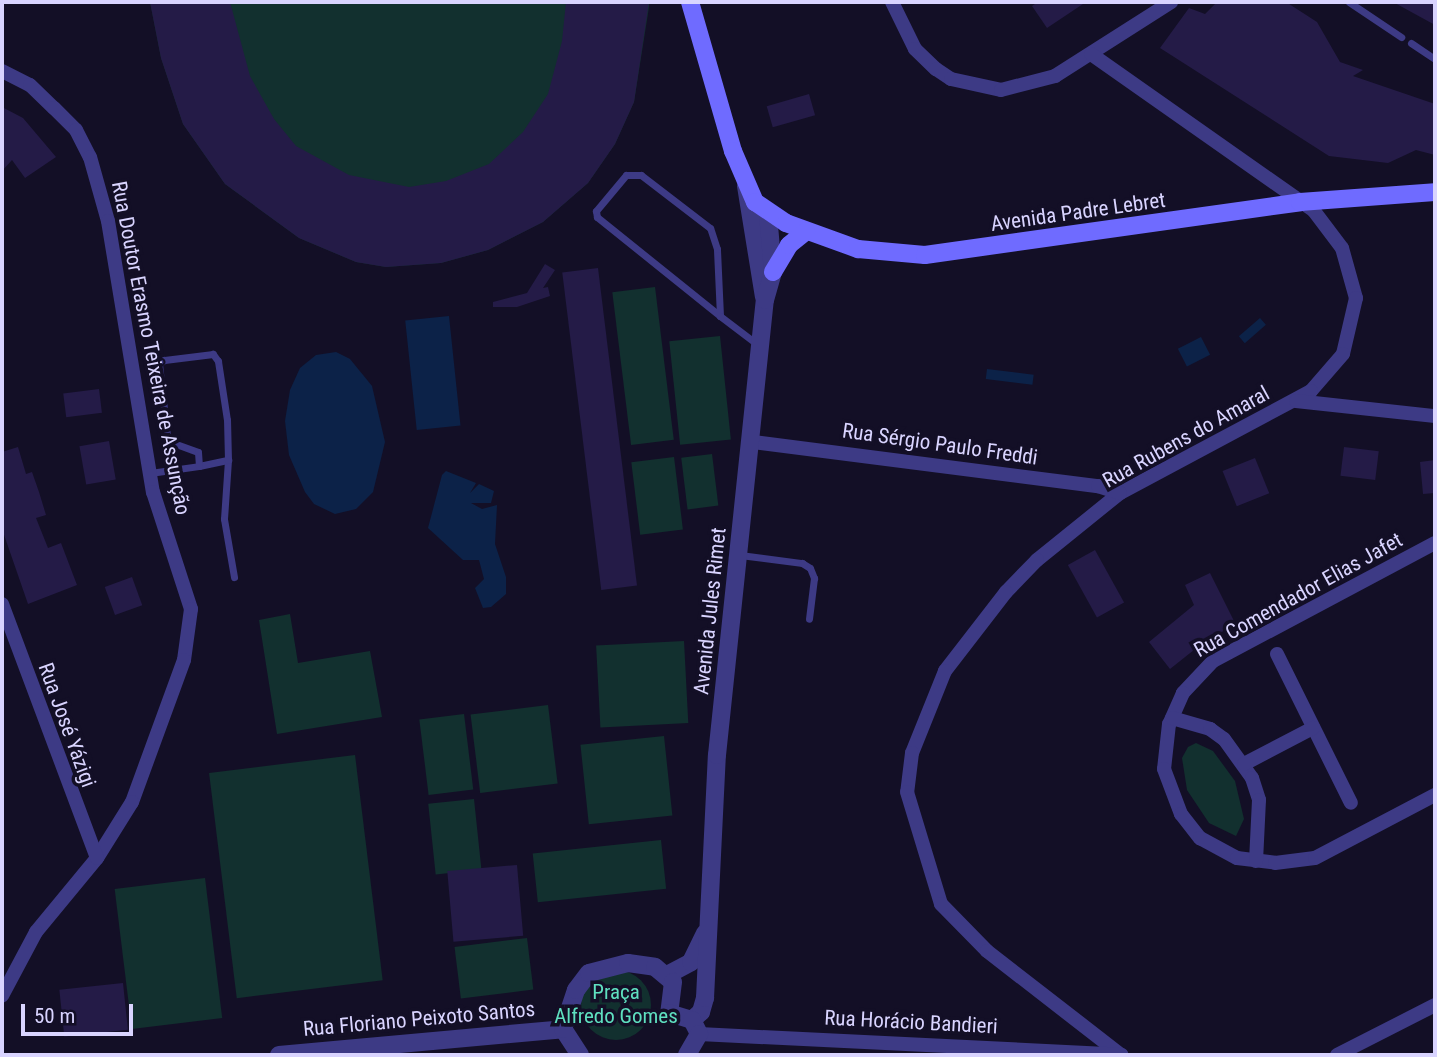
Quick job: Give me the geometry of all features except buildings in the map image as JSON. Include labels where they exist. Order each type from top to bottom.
[{"type":"main road","name":"Avenida Jules Rimet","points":[[690,2],[746,186]]},
{"type":"main road","name":"Avenida Padre Lebret","points":[[746,186],[768,214],[806,232],[858,249],[925,255],[1300,201],[1435,192]]},
{"type":"main road","points":[[773,272],[789,245],[806,232]]},
{"type":"street","points":[[892,2],[915,49],[951,79],[980,88],[1036,84],[1091,54],[1171,2]]},
{"type":"street","name":"Rua Rubens do Amaral","points":[[1091,54],[1300,201],[1321,219],[1342,248],[1356,298],[1343,354],[1327,375],[1296,401],[1120,493],[1037,560],[961,646],[927,711],[912,753],[907,792],[941,904],[986,951],[1121,1055]]},
{"type":"street","name":"Rua Doutor Erasmo Teixeira de Assunção","points":[[2,71],[30,85],[54,108],[76,130],[90,157],[108,221],[150,473],[164,530],[184,577],[191,609],[191,634],[137,790],[97,858],[36,932],[2,996]]},
{"type":"street","name":"Avenida Jules Rimet","points":[[746,186],[765,300]]},
{"type":"street","name":"Avenida Jules Rimet","points":[[695,1027],[705,998],[717,755],[753,442],[765,300],[773,272],[768,214]]},
{"type":"street","points":[[1296,401],[1435,416]]},
{"type":"street","name":"Rua Sérgio Paulo Freddi","points":[[753,442],[1098,486],[1120,493]]},
{"type":"street","name":"Rua Comendador Elias Jafet","points":[[1435,543],[1213,661],[1192,680],[1172,718],[1164,769],[1181,814],[1200,838],[1219,850],[1256,861],[1292,863],[1315,858],[1435,796]]},
{"type":"street","name":"Rua José Yázigi","points":[[2,604],[97,858]]},
{"type":"street","points":[[1277,654],[1351,803]]},
{"type":"street","points":[[1172,718],[1210,729],[1244,764],[1259,800],[1256,861]]},
{"type":"street","points":[[1244,764],[1313,728]]},
{"type":"street","name":"Avenida Jules Rimet","points":[[667,975],[691,961],[708,927]]},
{"type":"street","points":[[580,1055],[563,1029],[576,990],[589,974],[628,963],[655,967],[667,975],[674,992],[669,1013],[695,1027],[687,1055]]},
{"type":"street","points":[[1337,1055],[1435,1005]]},
{"type":"street","name":"Rua Horácio Bandieri","points":[[695,1027],[1121,1055]]},
{"type":"street","name":"Rua Floriano Peixoto Santos","points":[[279,1055],[427,1047],[448,1042],[563,1029]]},
{"type":"lane","points":[[1349,2],[1401,37]]},
{"type":"lane","points":[[1411,43],[1435,59]]},
{"type":"lane","points":[[720,317],[717,249],[710,228],[667,192],[641,175],[629,173],[596,211],[597,218],[720,317],[761,347]]},
{"type":"lane","points":[[200,466],[198,452],[176,444],[167,435],[159,370],[164,360],[210,354],[217,357],[228,460],[224,519],[234,577]]},
{"type":"lane","points":[[150,473],[228,460]]},
{"type":"lane","points":[[739,555],[802,563],[810,568],[814,578],[809,619]]},
{"type":"green space","points":[[150,2],[649,2],[649,7],[634,102],[615,144],[588,183],[543,222],[488,250],[441,263],[386,267],[356,262],[299,238],[225,184],[183,124],[161,58]]},
{"type":"green space","points":[[655,287],[674,440],[631,445],[612,292]]},
{"type":"green space","points":[[720,336],[731,439],[680,445],[669,341]]},
{"type":"green space","points":[[712,454],[718,506],[688,509],[681,458]]},
{"type":"green space","points":[[674,457],[683,529],[640,535],[631,462]]},
{"type":"green space","points":[[290,614],[298,663],[370,651],[382,717],[277,734],[259,620]]},
{"type":"green space","points":[[684,641],[688,723],[600,727],[596,646]]},
{"type":"green space","points":[[548,705],[558,783],[480,793],[471,715]]},
{"type":"green space","points":[[464,714],[473,789],[429,795],[419,719]]},
{"type":"green space","points":[[664,736],[672,816],[589,824],[580,745]]},
{"type":"green space","points":[[1196,743],[1213,751],[1235,781],[1244,819],[1236,836],[1209,823],[1187,790],[1182,758],[1188,747]]},
{"type":"green space","points":[[355,755],[383,980],[237,998],[209,773]]},
{"type":"green space","points":[[474,799],[481,870],[436,874],[428,804]]},
{"type":"green space","points":[[661,840],[666,889],[538,902],[533,853]]},
{"type":"green space","points":[[205,878],[222,1018],[132,1029],[115,889]]},
{"type":"green space","points":[[527,938],[533,990],[461,999],[455,947]]},
{"type":"green space","name":"Praça Alfredo Gomes","points":[[616,970],[641,980],[651,1005],[641,1030],[616,1040],[591,1030],[581,1005],[591,980]]},
{"type":"water","points":[[449,316],[460,425],[417,430],[405,321]]},
{"type":"water","points":[[1260,318],[1266,325],[1245,343],[1239,336]]},
{"type":"water","points":[[1201,337],[1210,355],[1187,367],[1178,349]]},
{"type":"water","points":[[336,352],[350,359],[372,386],[385,442],[373,492],[356,509],[335,514],[314,504],[305,492],[289,455],[285,421],[290,390],[300,368],[316,355]]},
{"type":"water","points":[[987,369],[1034,375],[1032,385],[986,379]]},
{"type":"water","points":[[446,471],[476,483],[470,493],[479,484],[494,491],[491,503],[471,503],[482,509],[497,505],[495,544],[506,577],[506,594],[491,607],[483,608],[475,588],[484,579],[479,560],[463,560],[428,528],[442,475]]}]
